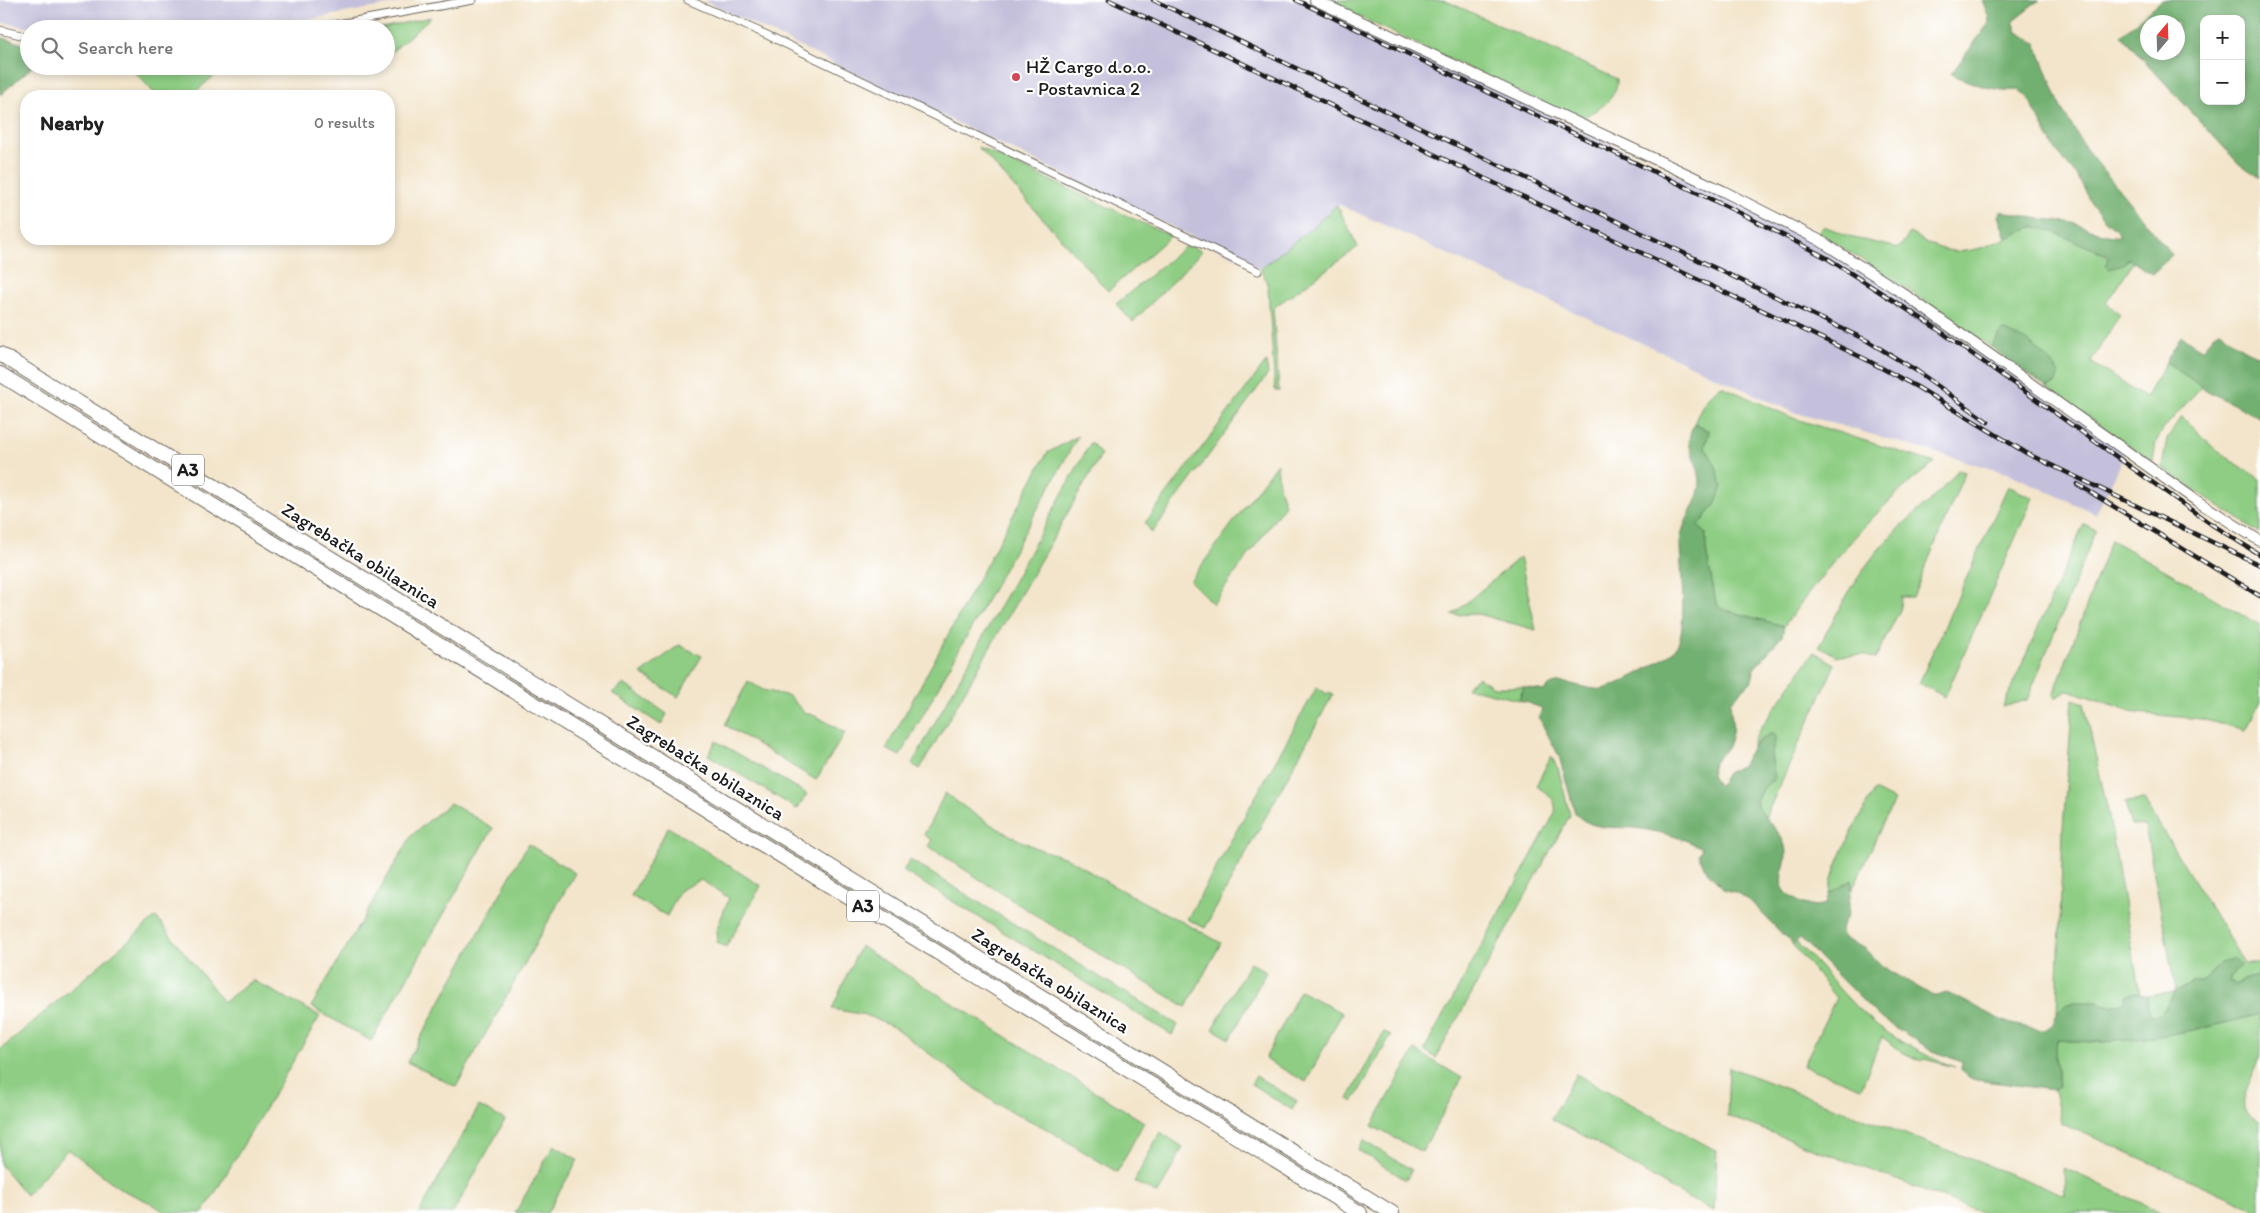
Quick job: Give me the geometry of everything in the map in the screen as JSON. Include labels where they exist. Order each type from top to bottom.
[{"type":"highway","name":"Zagrebačka obilaznica","points":[[0,354],[1392,1213]]},
{"type":"highway","name":"Zagrebačka obilaznica","points":[[0,374],[1360,1213]]},
{"type":"main road","points":[[1315,0],[1723,191],[1819,240],[1889,283],[2197,501],[2260,541]]},
{"type":"street","points":[[361,20],[473,0]]},
{"type":"street","points":[[688,0],[765,34],[1258,271]]},
{"type":"street","points":[[0,30],[20,35]]},
{"type":"shaded area","points":[[0,0],[416,0],[306,20],[20,20],[20,26],[0,22]]},
{"type":"shaded area","points":[[703,0],[1308,0],[1789,229],[1879,281],[2126,453],[2096,514],[2010,474],[1793,412],[1338,204],[1314,226],[1260,269]]},
{"type":"green space","points":[[1323,0],[1444,0],[1617,79],[1617,86],[1604,105],[1590,114],[1577,119]]},
{"type":"green space","points":[[1982,0],[2040,0],[2013,21],[2017,32],[2036,43],[2061,108],[2086,149],[2172,255],[2152,274],[2129,259],[2120,266],[2108,269],[2105,266],[2109,256],[2051,231],[2034,226],[2006,238],[1998,216],[2000,212],[2067,222],[2102,234],[2120,236],[2117,230],[2103,218],[2092,204],[2078,177],[2056,151],[2027,96],[2019,90],[2001,90],[1984,86],[1951,74],[1989,23]]},
{"type":"green space","points":[[2162,0],[2260,0],[2260,96],[2256,108],[2260,116],[2260,177],[2239,164],[2144,60],[2185,60],[2185,15],[2144,15]]},
{"type":"green space","points":[[431,17],[395,49],[395,25]]},
{"type":"green space","points":[[2140,19],[2140,56],[2121,35]]},
{"type":"green space","points":[[0,37],[20,43],[20,75],[23,75],[0,95]]},
{"type":"green space","points":[[138,75],[215,75],[198,90],[152,90]]},
{"type":"green space","points":[[978,147],[1171,236],[1108,291]]},
{"type":"green space","points":[[1337,205],[1358,247],[1273,308],[1279,391],[1275,391],[1268,287],[1260,269]]},
{"type":"green space","points":[[1824,226],[1854,238],[1899,248],[1910,233],[1935,246],[1957,251],[1980,248],[2023,229],[2034,227],[2053,231],[2079,242],[2120,266],[2129,259],[2134,261],[2106,303],[2120,314],[2091,362],[2145,398],[2166,362],[2202,386],[2163,429],[2156,442],[2153,462],[2047,388],[2055,384],[2003,330],[1991,347],[1891,278],[1818,232]]},
{"type":"green space","points":[[1187,245],[1202,251],[1133,322],[1116,304]]},
{"type":"green space","points":[[2003,330],[2028,342],[2048,359],[2059,374],[2055,384],[2047,388],[1991,347]]},
{"type":"green space","points":[[2221,330],[2239,346],[2260,356],[2260,418],[2206,390],[2166,362],[2181,336],[2203,350],[2215,334]]},
{"type":"green space","points":[[1266,362],[1268,374],[1152,533],[1145,523]]},
{"type":"green space","points":[[1722,386],[1793,418],[1935,463],[1893,497],[1873,517],[1835,560],[1784,626],[1721,609],[1716,603],[1706,550],[1698,526],[1715,505],[1715,464],[1705,447],[1709,431],[1694,424],[1708,397]]},
{"type":"green space","points":[[2182,417],[2216,450],[2260,479],[2260,533],[2162,468],[2167,438]]},
{"type":"green space","points":[[1694,424],[1709,431],[1705,447],[1715,464],[1722,487],[1715,505],[1698,526],[1706,533],[1706,550],[1716,603],[1721,609],[1784,626],[1782,636],[1753,670],[1752,681],[1730,702],[1732,734],[1727,748],[1714,761],[1711,776],[1719,786],[1727,773],[1743,765],[1751,748],[1771,733],[1776,737],[1771,756],[1775,778],[1762,789],[1756,801],[1758,807],[1778,832],[1784,843],[1786,852],[1781,881],[1787,893],[1803,904],[1822,905],[1826,904],[1829,894],[1852,880],[1848,914],[1842,925],[1841,933],[1845,939],[1866,949],[1882,966],[1933,996],[1946,993],[2015,1025],[2044,1031],[2053,1024],[2057,1013],[2063,1006],[2074,1002],[2097,1002],[2111,1006],[2125,1002],[2127,995],[2136,992],[2147,996],[2150,1016],[2160,1015],[2176,992],[2192,983],[2204,981],[2220,963],[2235,959],[2240,965],[2229,980],[2236,985],[2243,980],[2260,975],[2260,1014],[2152,1037],[2101,1042],[2057,1040],[2055,1057],[2059,1087],[2054,1090],[1976,1080],[1967,1077],[1961,1069],[1962,1062],[1933,1051],[1879,1017],[1800,938],[1793,945],[1751,902],[1740,894],[1724,889],[1708,873],[1698,855],[1702,848],[1680,838],[1657,832],[1633,828],[1598,826],[1582,819],[1575,813],[1559,756],[1539,718],[1542,708],[1519,700],[1524,687],[1544,691],[1556,683],[1563,683],[1595,689],[1609,687],[1652,666],[1675,649],[1682,628],[1683,614],[1681,535],[1697,497],[1700,482],[1689,440]]},
{"type":"green space","points":[[1078,436],[900,756],[886,749],[1047,453]]},
{"type":"green space","points":[[1091,442],[1101,455],[920,769],[912,764]]},
{"type":"green space","points":[[1277,463],[1279,486],[1285,505],[1213,604],[1190,581]]},
{"type":"green space","points":[[1958,470],[1965,472],[1913,597],[1901,597],[1900,610],[1875,659],[1865,655],[1837,656],[1819,646],[1850,591],[1877,552],[1896,531],[1942,489]]},
{"type":"green space","points":[[2008,486],[2033,498],[1945,697],[1919,683]]},
{"type":"green space","points":[[2084,524],[2096,530],[2027,700],[2003,707]]},
{"type":"green space","points":[[2111,540],[2260,625],[2260,702],[2246,730],[2201,719],[2137,713],[2074,692],[2066,691],[2057,697],[2053,696]]},
{"type":"green space","points":[[1520,557],[1536,630],[1478,614],[1452,615]]},
{"type":"green space","points":[[679,645],[702,656],[678,697],[641,674]]},
{"type":"green space","points":[[1814,652],[1835,664],[1765,818],[1759,811],[1756,801],[1762,789],[1775,778],[1771,756],[1762,738],[1751,748],[1759,730]]},
{"type":"green space","points":[[1478,677],[1494,687],[1524,687],[1519,700],[1467,688]]},
{"type":"green space","points":[[748,681],[763,690],[789,696],[804,712],[818,717],[845,733],[816,780],[725,725]]},
{"type":"green space","points":[[624,684],[667,714],[661,725],[612,693]]},
{"type":"green space","points":[[1317,687],[1327,694],[1329,692],[1333,694],[1205,928],[1187,919]]},
{"type":"green space","points":[[2073,699],[2084,703],[2109,817],[2140,993],[2136,992],[2125,1002],[2111,1006],[2097,1002],[2063,1006],[2057,1013],[2063,828]]},
{"type":"green space","points":[[716,741],[807,794],[797,809],[708,755]]},
{"type":"green space","points":[[1551,756],[1558,768],[1570,815],[1436,1058],[1424,1050],[1555,813],[1553,800],[1536,786]]},
{"type":"green space","points":[[1874,790],[1894,800],[1852,890],[1852,881],[1829,894],[1841,854]]},
{"type":"green space","points":[[945,793],[1009,835],[1037,848],[1071,860],[1110,884],[1221,943],[1186,1007],[1043,920],[928,846],[932,840],[924,835]]},
{"type":"green space","points":[[2144,800],[2244,963],[2260,963],[2260,975],[2243,980],[2236,985],[2228,981],[2240,965],[2220,963],[2204,981],[2192,983],[2176,992],[2145,826],[2131,826],[2125,802]]},
{"type":"green space","points":[[450,803],[493,828],[371,1041],[311,1007],[412,835]]},
{"type":"green space","points":[[668,827],[761,886],[726,947],[717,942],[716,931],[729,898],[701,880],[680,890],[667,916],[631,896]]},
{"type":"green space","points":[[528,844],[575,873],[456,1087],[407,1062]]},
{"type":"green space","points":[[910,860],[1178,1025],[1172,1035],[903,871]]},
{"type":"green space","points":[[156,917],[224,1002],[252,980],[320,1016],[203,1213],[166,1213],[151,1203],[122,1190],[68,1149],[26,1195],[0,1164],[0,1050]]},
{"type":"green space","points":[[1796,942],[1856,1007],[1878,1026],[1928,1056],[1955,1067],[1924,1059],[1921,1061],[1904,1053],[1882,1037],[1861,1088],[1803,1066],[1836,998],[1793,945]]},
{"type":"green space","points":[[860,946],[1144,1122],[1117,1172],[1045,1128],[995,1103],[895,1028],[866,1015],[832,1009]]},
{"type":"green space","points":[[1250,962],[1266,972],[1230,1039],[1213,1029]]},
{"type":"green space","points":[[1300,991],[1342,1013],[1306,1082],[1265,1059]]},
{"type":"green space","points":[[2176,992],[2160,1015],[2150,1016],[2147,996]]},
{"type":"green space","points":[[2260,1014],[2260,1054],[2244,1101],[2245,1109],[2250,1116],[2260,1121],[2260,1211],[2061,1123],[2054,1090],[2059,1087],[2055,1057],[2057,1040],[2101,1042],[2152,1037]]},
{"type":"green space","points":[[1384,1032],[1391,1035],[1353,1102],[1348,1099]]},
{"type":"green space","points":[[1415,1050],[1462,1078],[1422,1152],[1372,1126]]},
{"type":"green space","points":[[1729,1067],[2065,1195],[2064,1168],[2163,1213],[1984,1213],[1727,1116]]},
{"type":"green space","points":[[1576,1074],[1717,1151],[1714,1211],[1693,1201],[1572,1129],[1551,1119]]},
{"type":"green space","points":[[1256,1076],[1297,1101],[1292,1110],[1251,1084]]},
{"type":"green space","points":[[479,1106],[505,1120],[453,1213],[419,1213]]},
{"type":"green space","points":[[1160,1132],[1183,1147],[1158,1194],[1134,1182]]},
{"type":"green space","points":[[1363,1140],[1412,1170],[1406,1180],[1358,1150]]},
{"type":"green space","points":[[554,1145],[578,1160],[547,1213],[515,1213]]},
{"type":"railway","points":[[1109,0],[1865,359],[1917,387],[2028,454],[2260,565]]},
{"type":"railway","points":[[1153,0],[1866,340],[1917,371],[1988,422]]},
{"type":"railway","points":[[1296,0],[1742,214],[1827,258],[1933,326],[2211,524],[2260,555]]},
{"type":"railway","points":[[2077,484],[2260,596]]},
{"type":"place","name":"HŽ Cargo d.o.o. - Postavnica 2","points":[[1016,77]]}]
